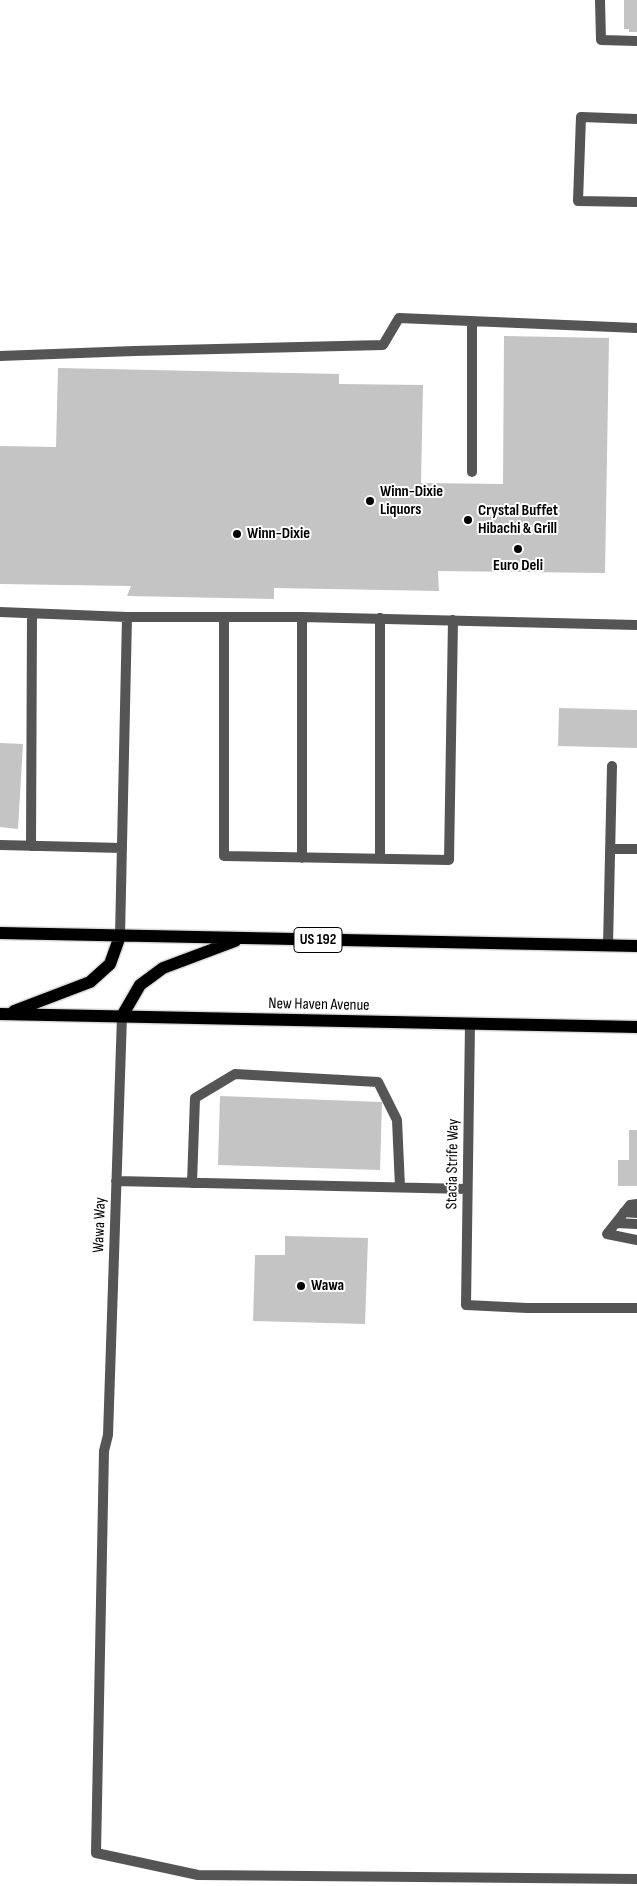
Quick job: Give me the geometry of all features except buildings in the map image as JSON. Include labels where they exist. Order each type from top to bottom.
[{"type":"main road","name":"US 192","points":[[0,933],[637,946]]},
{"type":"main road","points":[[4,1014],[90,982],[110,964],[120,936]]},
{"type":"main road","points":[[122,1016],[140,985],[163,968],[242,938]]},
{"type":"main road","name":"New Haven Avenue","points":[[4,1014],[637,1027]]},
{"type":"lane","points":[[600,0],[602,40],[637,41]]},
{"type":"lane","points":[[637,119],[580,118],[578,201],[637,202]]},
{"type":"lane","points":[[0,356],[134,351],[383,346],[399,318],[637,328]]},
{"type":"lane","points":[[472,321],[472,472]]},
{"type":"lane","points":[[0,612],[126,617],[302,616],[637,625]]},
{"type":"lane","points":[[31,846],[32,614]]},
{"type":"lane","points":[[302,616],[302,858]]},
{"type":"lane","points":[[120,936],[126,617]]},
{"type":"lane","points":[[224,617],[224,856],[449,860],[453,620]]},
{"type":"lane","points":[[380,618],[380,859]]},
{"type":"lane","points":[[608,945],[612,766]]},
{"type":"lane","points":[[0,845],[122,848]]},
{"type":"lane","points":[[610,849],[637,849]]},
{"type":"lane","name":"Wawa Way","points":[[122,1016],[108,1435],[104,1451],[96,1852],[198,1876],[637,1879]]},
{"type":"lane","name":"Stacia Strife Way","points":[[470,1024],[466,1305],[527,1308],[637,1308]]},
{"type":"lane","points":[[192,1183],[195,1098],[235,1074],[378,1082],[397,1120],[400,1187]]},
{"type":"lane","points":[[116,1181],[467,1188]]},
{"type":"lane","points":[[637,1204],[630,1205],[607,1234],[637,1240]]},
{"type":"lane","points":[[624,1212],[637,1213]]},
{"type":"lane","points":[[616,1223],[637,1224]]},
{"type":"place","name":"Winn-Dixie Liquors","points":[[370,501]]},
{"type":"place","name":"Crystal Buffet Hibachi & Grill","points":[[468,520]]},
{"type":"place","name":"Winn-Dixie","points":[[237,534]]},
{"type":"place","name":"Euro Deli","points":[[518,549]]},
{"type":"place","name":"Wawa","points":[[301,1286]]}]
